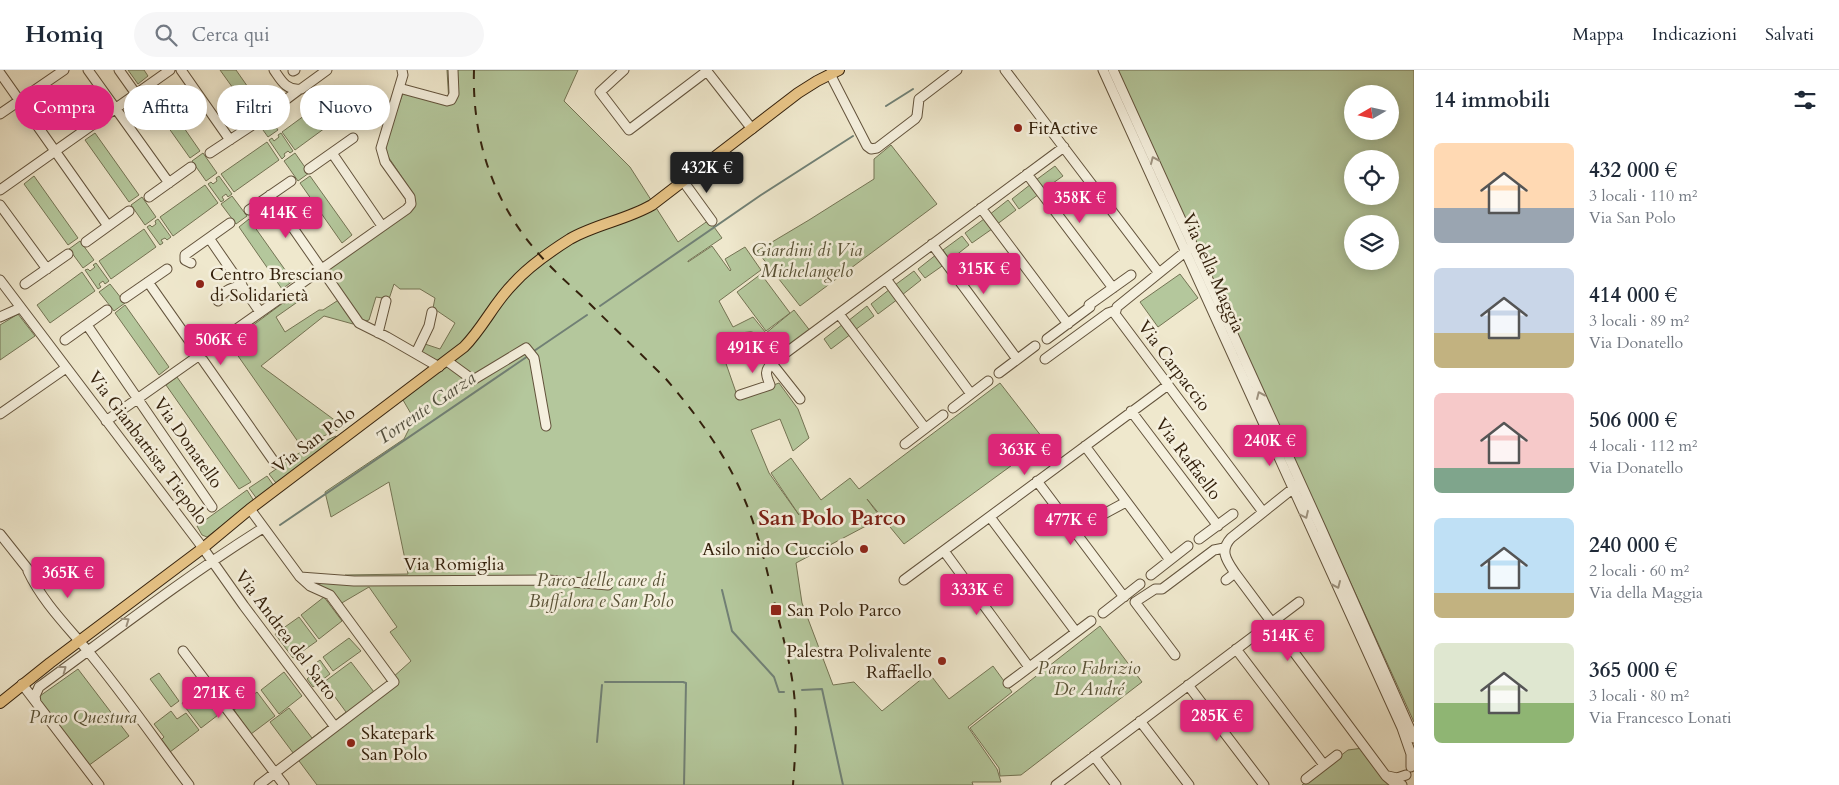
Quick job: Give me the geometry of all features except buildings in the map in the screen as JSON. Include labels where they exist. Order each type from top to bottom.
[{"type":"main road","name":"Via San Polo","points":[[0,703],[22,684],[203,548],[250,509],[443,364],[474,336],[513,283],[547,255],[581,233],[639,212],[652,205],[798,93],[835,72]]},
{"type":"street","points":[[43,85],[64,70]]},
{"type":"street","points":[[88,70],[169,183]]},
{"type":"street","points":[[119,70],[130,85]]},
{"type":"street","points":[[149,85],[170,70]]},
{"type":"street","points":[[181,70],[230,140]]},
{"type":"street","points":[[274,70],[288,87],[300,89]]},
{"type":"street","points":[[306,85],[327,70]]},
{"type":"street","name":"Via Donatello","points":[[106,421],[407,209],[411,204],[410,197],[385,162],[381,148],[399,88],[402,70]]},
{"type":"street","points":[[399,88],[447,101],[451,100],[454,94],[453,70]]},
{"type":"street","points":[[624,70],[600,92],[630,130],[706,70],[752,129]]},
{"type":"street","name":"Via San Polo","points":[[835,72],[867,146],[871,150],[877,148],[915,119],[918,116],[919,99],[957,70]]},
{"type":"street","points":[[1005,70],[1159,274]]},
{"type":"street","name":"Via della Maggia","points":[[1103,70],[1189,249],[1414,738]]},
{"type":"street","name":"Via della Maggia","points":[[1113,70],[1189,249]]},
{"type":"street","points":[[0,73],[15,94]]},
{"type":"street","points":[[0,190],[124,102]]},
{"type":"street","points":[[0,114],[15,104]]},
{"type":"street","points":[[40,130],[108,226]]},
{"type":"street","points":[[210,154],[245,130]]},
{"type":"street","points":[[309,168],[353,138]]},
{"type":"street","points":[[740,395],[770,385],[765,372],[772,363],[1064,147]]},
{"type":"street","points":[[332,153],[382,226]]},
{"type":"street","points":[[149,198],[191,167]]},
{"type":"street","points":[[1027,174],[1113,288]]},
{"type":"street","points":[[249,210],[291,181]]},
{"type":"street","points":[[683,181],[712,221]]},
{"type":"street","points":[[270,195],[359,323],[473,380],[526,348],[534,358],[546,426]]},
{"type":"street","points":[[0,204],[46,270]]},
{"type":"street","points":[[981,208],[1068,324]]},
{"type":"street","points":[[86,242],[128,212]]},
{"type":"street","points":[[191,263],[185,260],[184,255],[230,223]]},
{"type":"street","points":[[209,238],[260,312]]},
{"type":"street","points":[[932,244],[1017,359]]},
{"type":"street","points":[[1045,359],[1108,313],[1114,311],[1116,307],[1189,249]]},
{"type":"street","points":[[25,284],[68,254]]},
{"type":"street","points":[[125,298],[167,269]]},
{"type":"street","points":[[1047,339],[1131,274]]},
{"type":"street","points":[[886,279],[971,394]]},
{"type":"street","name":"Via Gianbattista Tiepolo","points":[[0,280],[203,548]]},
{"type":"street","points":[[148,282],[275,463]]},
{"type":"street","points":[[218,301],[223,292],[242,286]]},
{"type":"street","points":[[378,333],[386,301]]},
{"type":"street","points":[[0,317],[20,308]]},
{"type":"street","points":[[65,340],[107,310]]},
{"type":"street","name":"Via Carpaccio","points":[[1114,311],[1263,512]]},
{"type":"street","points":[[416,353],[429,326],[432,312]]},
{"type":"street","points":[[839,314],[925,428]]},
{"type":"street","name":"Via Donatello","points":[[87,325],[212,507]]},
{"type":"street","points":[[739,338],[751,337],[800,399]]},
{"type":"street","points":[[999,373],[1035,346]]},
{"type":"street","name":"Via Gianbattista Tiepolo","points":[[0,414],[66,368]]},
{"type":"street","points":[[953,408],[988,381]]},
{"type":"street","name":"Via Raffaello","points":[[904,580],[1168,385]]},
{"type":"street","name":"Via Raffaello","points":[[1132,411],[1218,526]]},
{"type":"street","points":[[905,444],[942,415]]},
{"type":"street","points":[[1084,446],[1170,560]]},
{"type":"street","points":[[1037,481],[1124,597]]},
{"type":"street","points":[[1297,486],[1231,538],[1224,548],[1224,554],[1235,573],[1388,779],[1402,785]]},
{"type":"street","name":"Via della Maggia","points":[[1297,486],[1402,728],[1411,754],[1408,785]]},
{"type":"street","points":[[1074,530],[1126,502]]},
{"type":"street","points":[[250,509],[262,528],[300,577],[310,586],[330,595],[394,682],[259,785]]},
{"type":"street","name":"Via Raffaello","points":[[1199,539],[1234,514]]},
{"type":"street","points":[[990,517],[1076,632]]},
{"type":"street","points":[[36,702],[39,687],[113,631],[262,528]]},
{"type":"street","points":[[0,534],[28,571],[39,580],[78,632],[76,644]]},
{"type":"street","points":[[1152,575],[1188,546]]},
{"type":"street","points":[[203,548],[211,562]]},
{"type":"street","points":[[1175,655],[1135,602],[1155,589],[1162,588],[1214,550],[1224,548]]},
{"type":"street","points":[[944,551],[1029,667]]},
{"type":"street","name":"Via Andrea del Sarto","points":[[211,562],[335,727]]},
{"type":"street","points":[[28,571],[34,585],[67,627],[76,644],[88,651],[189,785]]},
{"type":"street","points":[[1226,580],[1235,573]]},
{"type":"street","name":"Via Romiglia","points":[[300,577],[362,581],[548,580],[608,585]]},
{"type":"street","points":[[1103,613],[1140,584]]},
{"type":"street","points":[[1056,785],[1299,602]]},
{"type":"street","points":[[1008,683],[1091,621]]},
{"type":"street","points":[[1236,649],[1324,765]]},
{"type":"street","points":[[183,651],[284,785]]},
{"type":"street","points":[[22,684],[99,785]]},
{"type":"street","points":[[1188,685],[1264,785]]},
{"type":"street","points":[[1140,721],[1189,785]]},
{"type":"street","points":[[1306,779],[1337,755]]},
{"type":"street","points":[[1094,756],[1116,785]]},
{"type":"street","points":[[1381,768],[1390,777],[1397,778],[1410,769]]},
{"type":"green space","points":[[128,70],[144,70],[148,76],[138,84]]},
{"type":"green space","points":[[220,70],[236,70],[246,85],[231,85]]},
{"type":"green space","name":"Parco delle cave di Buffalora e San Polo","points":[[447,70],[578,70],[564,101],[630,167],[678,242],[709,220],[722,238],[688,262],[712,246],[730,271],[725,259],[745,247],[761,270],[719,301],[733,327],[753,317],[766,333],[794,310],[811,332],[771,360],[754,338],[728,345],[729,353],[723,355],[738,398],[779,383],[798,409],[809,438],[793,451],[780,419],[751,430],[769,473],[799,515],[771,473],[791,458],[821,500],[850,478],[859,489],[1000,383],[1045,441],[904,544],[867,499],[881,518],[796,563],[802,603],[833,685],[854,682],[882,711],[929,673],[949,699],[993,666],[1012,692],[968,727],[997,769],[1001,782],[972,782],[973,785],[317,785],[270,722],[289,708],[312,738],[346,712],[324,682],[351,662],[374,692],[411,661],[390,632],[397,627],[369,587],[340,604],[330,591],[307,577],[340,580],[345,575],[408,574],[389,482],[331,517],[325,492],[404,439],[414,419],[403,400],[443,368],[438,361],[420,352],[425,344],[440,349],[455,323],[433,308],[435,298],[420,289],[400,289],[394,284],[389,299],[376,297],[369,320],[362,322],[326,270],[410,210],[412,192],[385,152],[385,143],[403,93],[449,103]]},
{"type":"green space","points":[[1117,70],[1414,70],[1414,722]]},
{"type":"green space","points":[[300,119],[300,130],[322,130],[295,150],[282,132],[290,130],[290,126]]},
{"type":"green space","points":[[170,130],[185,130],[200,151],[190,158]]},
{"type":"green space","points":[[263,130],[278,130],[268,137]]},
{"type":"green space","points":[[95,133],[139,195],[129,202],[85,140]]},
{"type":"green space","points":[[281,133],[293,151],[290,153],[288,151],[282,159],[269,140],[272,138],[274,141]]},
{"type":"green space","points":[[267,142],[279,160],[234,192],[221,174]]},
{"type":"green space","name":"Giardini di Via Michelangelo","points":[[891,145],[937,204],[800,306],[757,251],[874,179],[874,159]]},
{"type":"green space","points":[[203,153],[217,173],[206,181],[192,161]]},
{"type":"green space","points":[[295,153],[309,173],[298,181],[284,161]]},
{"type":"green space","points":[[1055,166],[1063,176],[1043,190],[1036,180]]},
{"type":"green space","points":[[34,176],[78,238],[68,245],[24,184]]},
{"type":"green space","points":[[219,176],[232,194],[228,197],[226,194],[222,197],[224,200],[221,202],[208,184],[211,182],[213,184]]},
{"type":"green space","points":[[310,176],[352,235],[342,243],[300,183]]},
{"type":"green space","points":[[1031,184],[1039,194],[1019,209],[1012,199]]},
{"type":"green space","points":[[205,185],[218,203],[173,236],[160,217]]},
{"type":"green space","points":[[232,196],[247,216],[236,224],[221,204]]},
{"type":"green space","points":[[142,197],[156,217],[145,225],[131,205]]},
{"type":"green space","points":[[1008,200],[1016,210],[996,225],[989,215]]},
{"type":"green space","points":[[158,219],[171,237],[167,240],[165,238],[161,240],[163,243],[160,245],[147,227],[150,225],[152,227]]},
{"type":"green space","points":[[249,219],[293,281],[282,289],[239,227]]},
{"type":"green space","points":[[984,219],[992,229],[972,243],[965,233]]},
{"type":"green space","points":[[144,229],[156,247],[111,279],[99,261]]},
{"type":"green space","points":[[962,236],[969,245],[950,260],[943,250]]},
{"type":"green space","points":[[80,241],[94,260],[83,268],[69,249]]},
{"type":"green space","points":[[937,254],[945,264],[925,278],[918,269]]},
{"type":"green space","points":[[96,263],[109,281],[105,284],[103,281],[99,284],[101,287],[98,289],[85,270],[88,269],[90,271],[95,267],[93,265]]},
{"type":"green space","points":[[914,271],[921,280],[902,295],[895,285]]},
{"type":"green space","points":[[82,272],[95,291],[50,323],[37,305]]},
{"type":"green space","points":[[761,274],[790,313],[766,331],[737,292]]},
{"type":"green space","points":[[1180,274],[1198,298],[1158,327],[1140,302]]},
{"type":"green space","points":[[110,284],[125,303],[114,311],[99,292]]},
{"type":"green space","points":[[890,289],[898,299],[878,314],[871,304]]},
{"type":"green space","points":[[303,291],[306,296],[276,317],[285,332],[340,299],[356,322],[353,324],[324,316],[261,366],[344,427],[301,446],[229,343],[283,303]]},
{"type":"green space","points":[[125,305],[169,367],[159,375],[115,313]]},
{"type":"green space","points":[[867,306],[874,316],[855,330],[848,321]]},
{"type":"green space","points":[[18,314],[35,336],[0,360],[0,325]]},
{"type":"green space","points":[[843,324],[851,334],[831,349],[824,339]]},
{"type":"green space","points":[[177,377],[251,482],[239,489],[166,385]]},
{"type":"green space","points":[[336,436],[338,439],[276,483],[269,474],[302,451]]},
{"type":"green space","points":[[267,476],[274,486],[257,499],[249,488]]},
{"type":"green space","points":[[247,490],[254,501],[207,537],[202,535],[197,526]]},
{"type":"green space","points":[[324,597],[342,621],[319,639],[301,615]]},
{"type":"green space","points":[[299,617],[317,641],[293,658],[275,634]]},
{"type":"green space","name":"Parco Fabrizio De André","points":[[1100,626],[1142,682],[1021,775],[1000,776],[999,768],[970,728]]},
{"type":"green space","points":[[349,638],[361,651],[333,671],[323,657]]},
{"type":"green space","points":[[320,660],[330,674],[313,687],[307,679],[309,677],[305,671]]},
{"type":"green space","name":"Parco Questura","points":[[78,669],[129,736],[88,766],[37,698]]},
{"type":"green space","points":[[284,672],[302,696],[279,714],[261,690]]},
{"type":"green space","points":[[159,673],[179,701],[171,707],[150,679]]},
{"type":"green space","points":[[204,687],[222,712],[201,728],[182,703]]},
{"type":"green space","points":[[257,692],[275,716],[251,734],[234,710]]},
{"type":"green space","points":[[171,711],[177,719],[186,713],[199,730],[170,752],[161,740],[164,737],[154,724]]},
{"type":"green space","points":[[1363,748],[1382,777],[1390,785],[1302,785],[1348,750]]},
{"type":"waterway","name":"Torrente Garza","points":[[886,106],[913,89]]},
{"type":"waterway","name":"Torrente Garza","points":[[600,306],[761,195],[853,136]]},
{"type":"waterway","name":"Torrente Garza","points":[[534,351],[587,315]]},
{"type":"waterway","name":"Torrente Garza","points":[[280,525],[528,356]]},
{"type":"waterway","points":[[722,590],[732,631],[774,677],[779,692],[784,692]]},
{"type":"waterway","points":[[605,682],[686,683],[684,785]]},
{"type":"waterway","points":[[597,742],[602,685]]},
{"type":"waterway","points":[[802,690],[822,689],[843,785]]},
{"type":"railway","points":[[474,70],[476,118],[487,164],[495,186],[518,228],[552,268],[666,379],[689,407],[721,453],[751,515],[766,566],[790,667],[794,692],[796,745],[793,785]]},
{"type":"place","name":"FitActive","points":[[1018,128]]},
{"type":"place","name":"Centro Bresciano di Solidarietà","points":[[200,284]]},
{"type":"place","name":"Asilo nido Cucciolo","points":[[864,549]]},
{"type":"place","name":"San Polo Parco","points":[[776,610]]},
{"type":"place","name":"Palestra Polivalente Raffaello","points":[[942,661]]},
{"type":"place","name":"Skatepark San Polo","points":[[351,743]]},
{"type":"district","name":"San Polo Parco","points":[[832,518]]}]
